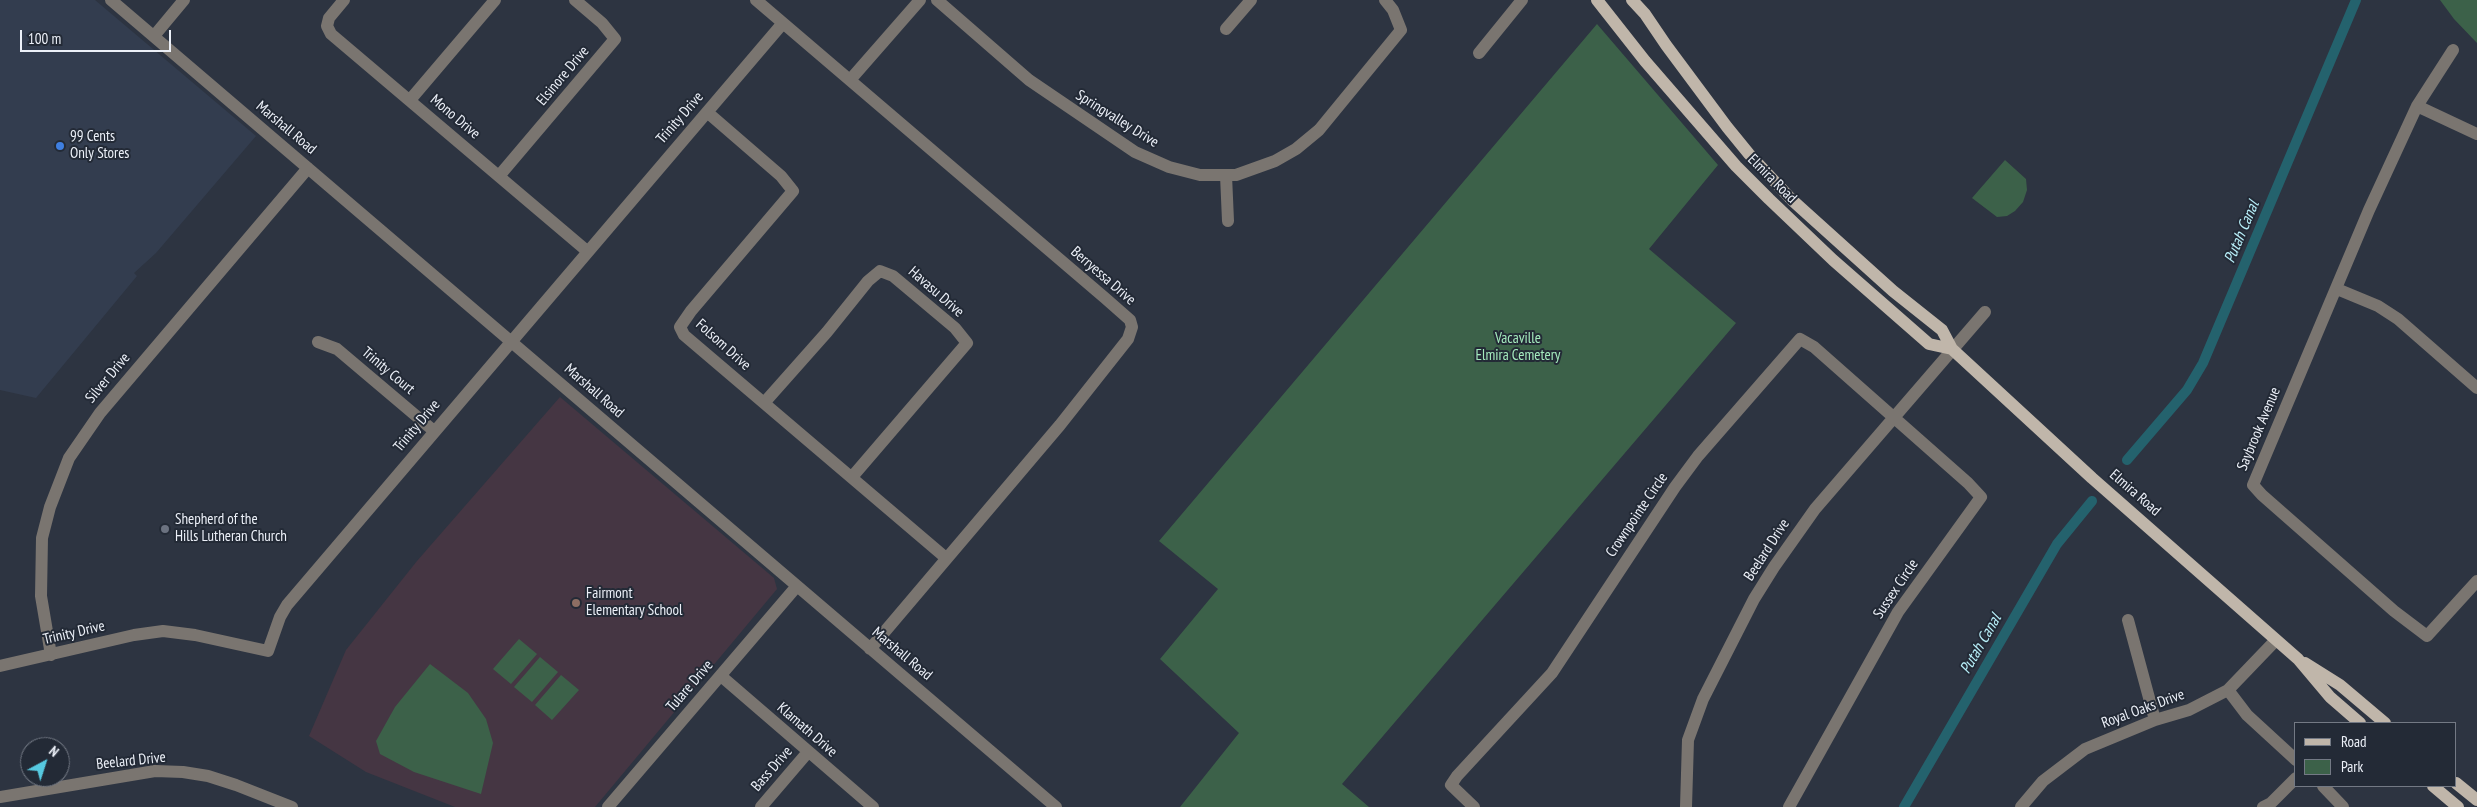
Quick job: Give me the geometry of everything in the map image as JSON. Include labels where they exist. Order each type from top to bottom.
[{"type":"main road","name":"Elmira Road","points":[[1597,0],[1649,66],[1736,166],[1769,199],[1833,260],[1929,344],[1952,349]]},
{"type":"main road","name":"Elmira Road","points":[[1632,0],[1645,14],[1688,76],[1749,154],[1834,240],[1942,330],[1952,349],[2092,478],[2276,640],[2298,659],[2340,685],[2384,722]]},
{"type":"main road","points":[[1638,0],[1645,14]]},
{"type":"main road","name":"Elmira Road","points":[[2298,659],[2330,697],[2359,722]]},
{"type":"main road","points":[[2457,784],[2477,800]]},
{"type":"main road","points":[[2434,787],[2458,807]]},
{"type":"street","name":"Marshall Road","points":[[111,0],[1056,807]]},
{"type":"street","points":[[154,36],[184,0]]},
{"type":"street","name":"Mono Drive","points":[[344,0],[330,18],[327,26],[331,34],[587,251]]},
{"type":"street","points":[[410,100],[495,0]]},
{"type":"street","name":"Elsinore Drive","points":[[499,176],[614,40],[602,23],[575,0]]},
{"type":"street","name":"Berryessa Drive","points":[[756,0],[1117,308],[1130,320],[1132,327],[1128,339],[1060,425],[870,649]]},
{"type":"street","points":[[850,80],[920,0]]},
{"type":"street","name":"Springvalley Drive","points":[[937,0],[1029,80],[1135,152],[1169,168],[1200,175],[1236,175],[1275,161],[1296,150],[1319,130],[1401,30],[1385,0]]},
{"type":"street","points":[[1226,29],[1251,0]]},
{"type":"street","points":[[1479,53],[1522,0]]},
{"type":"street","name":"Trinity Drive","points":[[0,666],[134,635],[163,631],[195,635],[268,651],[280,617],[287,605],[434,430],[783,23]]},
{"type":"street","name":"Saybrook Avenue","points":[[2452,50],[2417,106],[2369,210],[2253,485],[2262,496],[2394,612],[2427,636],[2477,581]]},
{"type":"street","points":[[2417,106],[2477,134]]},
{"type":"street","name":"Folsom Drive","points":[[707,112],[781,176],[793,191],[691,311],[680,327],[684,335],[946,558]]},
{"type":"street","name":"Silver Drive","points":[[51,654],[41,596],[42,538],[50,507],[69,458],[100,413],[308,168]]},
{"type":"street","points":[[1226,175],[1228,221]]},
{"type":"street","name":"Havasu Drive","points":[[764,403],[828,332],[868,281],[880,271],[900,282],[955,328],[967,343],[852,477]]},
{"type":"street","points":[[2337,289],[2378,306],[2398,319],[2477,388]]},
{"type":"street","name":"Beelard Drive","points":[[1686,807],[1688,740],[1703,699],[1754,599],[1815,509],[1985,312]]},
{"type":"street","name":"Crownpointe Circle","points":[[1474,807],[1451,785],[1457,776],[1552,673],[1680,479],[1710,441],[1800,339],[1814,347],[1894,417]]},
{"type":"street","name":"Trinity Court","points":[[318,342],[337,349],[434,430]]},
{"type":"street","name":"Sussex Circle","points":[[1789,807],[1898,612],[1981,496],[1894,417]]},
{"type":"street","name":"Tulare Drive","points":[[608,807],[797,586]]},
{"type":"street","points":[[2128,620],[2154,720]]},
{"type":"street","name":"Royal Oaks Drive","points":[[2021,807],[2042,781],[2070,759],[2106,739],[2154,720],[2190,710],[2228,690],[2276,640]]},
{"type":"street","name":"Klamath Drive","points":[[721,676],[873,807]]},
{"type":"street","points":[[2228,690],[2247,716],[2294,758]]},
{"type":"street","name":"Bass Drive","points":[[761,807],[808,752]]},
{"type":"street","name":"Beelard Drive","points":[[0,797],[155,771],[183,772],[208,776],[236,784],[292,807]]},
{"type":"street","points":[[2263,807],[2271,803],[2294,780]]},
{"type":"street","points":[[2324,787],[2343,807]]},
{"type":"shaded area","points":[[0,0],[95,0],[256,136],[156,253],[134,273],[137,276],[36,398],[0,390]]},
{"type":"shaded area","name":"Fairmont Elementary School","points":[[560,397],[774,578],[777,589],[595,807],[455,807],[366,772],[309,736],[346,650],[417,561]]},
{"type":"green space","points":[[2440,0],[2477,0],[2477,43],[2454,19]]},
{"type":"green space","name":"Vacaville Elmira Cemetery","points":[[1597,24],[1718,165],[1649,249],[1736,323],[1342,784],[1369,807],[1180,807],[1239,733],[1160,659],[1218,589],[1159,541]]},
{"type":"green space","points":[[2005,160],[2026,179],[2027,190],[2023,202],[2015,211],[2007,216],[1997,217],[1972,198]]},
{"type":"green space","points":[[519,639],[537,654],[511,684],[493,669]]},
{"type":"green space","points":[[540,657],[558,672],[532,702],[514,687]]},
{"type":"green space","points":[[430,664],[468,693],[486,719],[493,743],[481,794],[414,772],[380,754],[376,741],[395,707]]},
{"type":"green space","points":[[561,675],[579,690],[552,720],[535,705]]},
{"type":"waterway","name":"Putah Canal","points":[[2127,460],[2187,390],[2203,363],[2356,0]]},
{"type":"waterway","name":"Putah Canal","points":[[1904,807],[2057,544],[2092,501]]},
{"type":"place","name":"99 Cents Only Stores","points":[[60,146]]},
{"type":"place","name":"Shepherd of the Hills Lutheran Church","points":[[165,529]]},
{"type":"place","name":"Fairmont Elementary School","points":[[576,603]]}]
